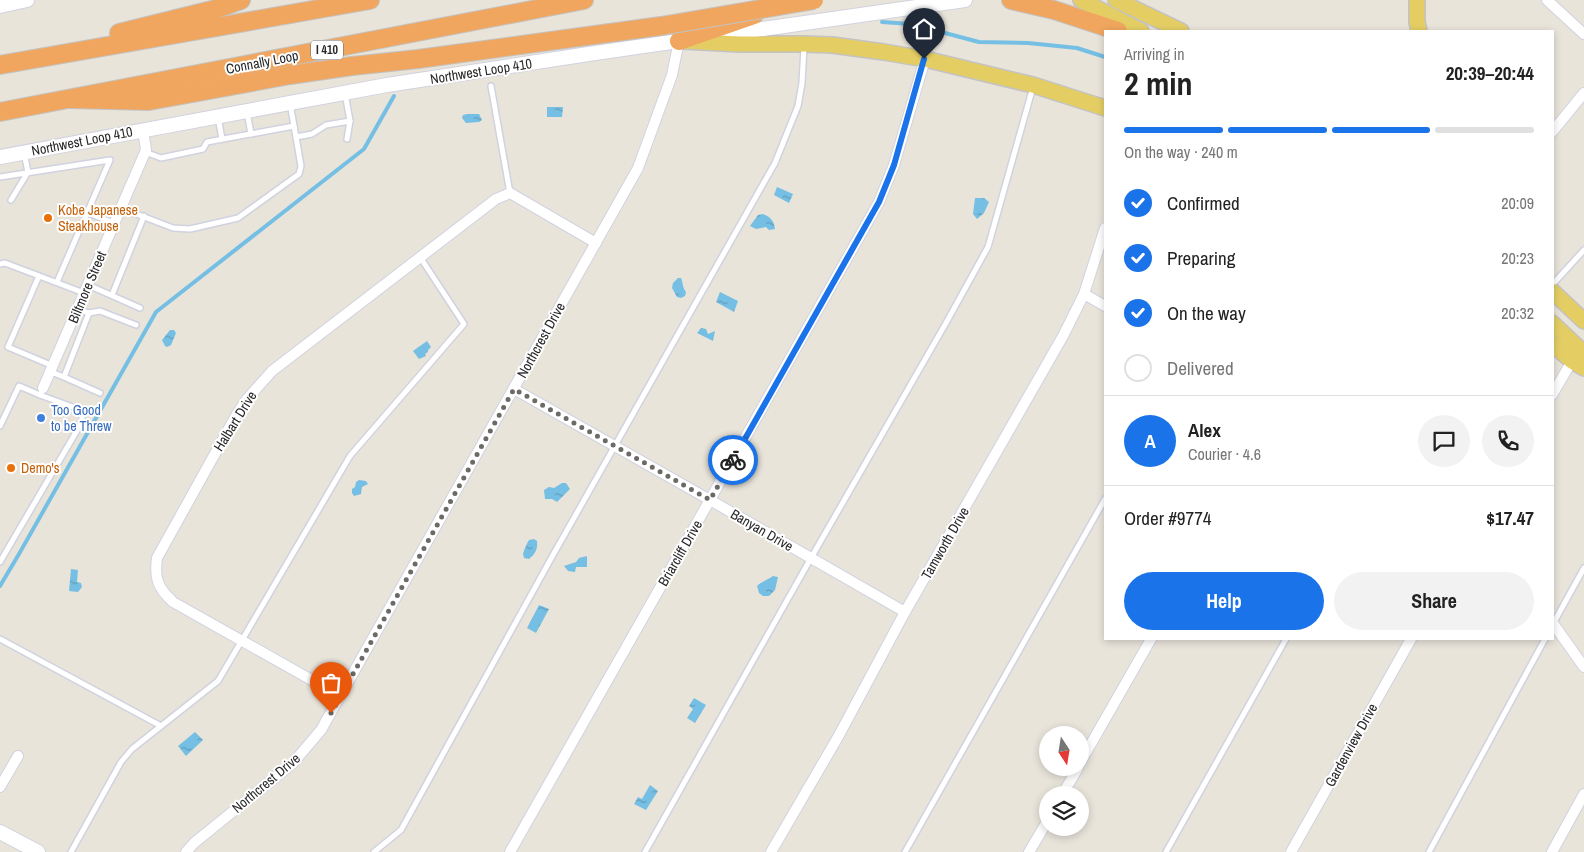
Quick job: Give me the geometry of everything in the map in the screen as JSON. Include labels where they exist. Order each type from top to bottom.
[{"type":"highway","points":[[0,64],[241,0]]},
{"type":"highway","points":[[0,64],[370,0]]},
{"type":"highway","name":"Connally Loop","points":[[0,112],[584,0]]},
{"type":"highway","points":[[679,41],[797,0]]},
{"type":"highway","points":[[70,99],[149,101],[290,75],[661,26],[814,0]]},
{"type":"highway","points":[[1011,0],[1054,10],[1115,30]]},
{"type":"main road","points":[[0,6],[27,0]]},
{"type":"main road","name":"Northwest Loop 410","points":[[0,158],[218,116],[417,81],[965,0]]},
{"type":"main road","points":[[1116,0],[1179,30]]},
{"type":"main road","points":[[1417,0],[1419,30]]},
{"type":"main road","points":[[1084,1],[1139,30]]},
{"type":"main road","points":[[679,41],[841,46],[924,59],[1033,85],[1104,108]]},
{"type":"main road","points":[[1554,293],[1584,321]]},
{"type":"main road","points":[[1554,326],[1580,361]]},
{"type":"main road","points":[[1554,345],[1580,361]]},
{"type":"main road","points":[[0,832],[36,851]]},
{"type":"street","points":[[1547,0],[1584,34]]},
{"type":"street","name":"Northcrest Drive","points":[[186,852],[194,843],[293,763],[321,730],[638,168],[672,75],[679,41]]},
{"type":"street","name":"Briarcliff Drive","points":[[510,852],[879,202],[894,165],[924,59]]},
{"type":"street","points":[[1554,130],[1584,93]]},
{"type":"street","name":"Biltmore Street","points":[[42,392],[146,150],[143,130]]},
{"type":"street","points":[[510,193],[596,243]]},
{"type":"street","name":"Halbart Drive","points":[[340,696],[173,602],[164,594],[158,584],[155,570],[157,558],[237,414],[259,384],[272,371],[496,199],[510,193]]},
{"type":"street","name":"Tamworth Drive","points":[[771,852],[838,737],[905,612],[1063,336],[1084,294],[1104,231]]},
{"type":"street","points":[[1084,294],[1104,305]]},
{"type":"street","points":[[1554,393],[1580,361]]},
{"type":"street","name":"Banyan Drive","points":[[514,389],[905,612]]},
{"type":"street","points":[[1554,624],[1584,667]]},
{"type":"street","points":[[1089,747],[1150,640]]},
{"type":"street","name":"Gardenview Drive","points":[[1291,852],[1410,640]]},
{"type":"street","points":[[0,787],[18,756]]},
{"type":"street","points":[[1556,850],[1584,794]]},
{"type":"street","points":[[1029,852],[1039,835]]},
{"type":"lane","points":[[374,852],[401,830],[775,163],[798,106],[802,83],[804,44]]},
{"type":"lane","points":[[645,852],[988,246],[1033,85]]},
{"type":"lane","points":[[491,86],[510,193]]},
{"type":"lane","points":[[345,93],[350,121],[347,139]]},
{"type":"lane","points":[[121,207],[174,228],[190,229],[238,218],[299,174],[301,166],[290,103]]},
{"type":"lane","points":[[247,111],[251,134]]},
{"type":"lane","points":[[218,116],[222,139]]},
{"type":"lane","points":[[296,137],[312,134],[326,125],[350,121]]},
{"type":"lane","points":[[145,152],[161,158],[203,149],[207,142],[294,126]]},
{"type":"lane","points":[[11,200],[28,172],[24,152]]},
{"type":"lane","points":[[0,177],[110,160],[57,282]]},
{"type":"lane","points":[[88,213],[114,223]]},
{"type":"lane","points":[[112,296],[144,216]]},
{"type":"lane","points":[[1554,283],[1584,250]]},
{"type":"lane","points":[[71,852],[121,762],[132,749],[218,681],[350,456],[464,324],[420,257]]},
{"type":"lane","points":[[0,264],[5,263],[57,282],[112,296],[140,308]]},
{"type":"lane","points":[[39,276],[8,347],[100,394]]},
{"type":"lane","points":[[77,309],[89,313],[100,312],[136,325]]},
{"type":"lane","points":[[64,377],[89,313]]},
{"type":"lane","points":[[0,426],[19,386],[42,392],[78,409],[82,415],[82,422],[0,562]]},
{"type":"lane","points":[[906,852],[1104,501]]},
{"type":"lane","points":[[1554,621],[1584,568]]},
{"type":"lane","points":[[0,639],[161,726]]},
{"type":"lane","points":[[1166,852],[1285,640]]},
{"type":"lane","points":[[1429,852],[1544,640]]},
{"type":"water","points":[[547,107],[563,107],[562,117],[547,117]]},
{"type":"water","points":[[479,114],[482,120],[466,123],[462,118],[463,115]]},
{"type":"water","points":[[777,187],[793,194],[789,203],[774,195]]},
{"type":"water","points":[[975,198],[984,198],[989,202],[984,213],[977,219],[973,214]]},
{"type":"water","points":[[763,214],[772,220],[775,229],[769,230],[766,227],[756,229],[750,226],[758,215]]},
{"type":"water","points":[[678,278],[681,278],[686,292],[685,296],[681,298],[677,297],[672,288],[673,283]]},
{"type":"water","points":[[720,292],[738,301],[734,312],[716,302]]},
{"type":"water","points":[[701,328],[706,329],[708,334],[715,331],[713,341],[697,333]]},
{"type":"water","points":[[170,330],[174,330],[176,333],[171,345],[167,347],[162,340]]},
{"type":"water","points":[[427,341],[431,347],[425,354],[426,356],[419,359],[413,351]]},
{"type":"water","points":[[359,480],[366,481],[368,484],[362,487],[361,494],[354,496],[352,489]]},
{"type":"water","points":[[562,483],[566,483],[570,489],[557,502],[552,499],[545,499],[544,490],[549,487],[554,488]]},
{"type":"water","points":[[534,539],[537,541],[536,551],[529,559],[524,558],[523,554],[527,543],[529,540]]},
{"type":"water","points":[[587,556],[587,567],[576,567],[575,572],[568,571],[564,566],[576,562],[579,558]]},
{"type":"water","points":[[71,569],[78,570],[77,582],[81,583],[82,587],[78,592],[69,591]]},
{"type":"water","points":[[773,576],[778,577],[775,590],[769,596],[763,596],[759,593],[757,586]]},
{"type":"water","points":[[539,605],[549,609],[536,633],[527,628]]},
{"type":"water","points":[[694,698],[706,705],[695,723],[687,718],[693,709],[689,706]]},
{"type":"water","points":[[195,732],[203,740],[186,756],[178,746]]},
{"type":"water","points":[[650,785],[658,791],[646,810],[634,804],[638,797],[642,799]]},
{"type":"waterway","points":[[882,22],[911,24],[979,42],[1028,43],[1077,48],[1104,57]]},
{"type":"waterway","points":[[0,586],[156,312],[364,149],[394,96]]},
{"type":"way so far","points":[[331,713],[514,389],[710,500],[733,460]]},
{"type":"place","name":"Kobe Japanese Steakhouse","points":[[48,218]]},
{"type":"place","name":"Too Good to be Threw","points":[[41,418]]},
{"type":"place","name":"Demo's","points":[[11,468]]},
{"type":"route","points":[[733,460],[879,202],[894,165],[924,59]]}]
